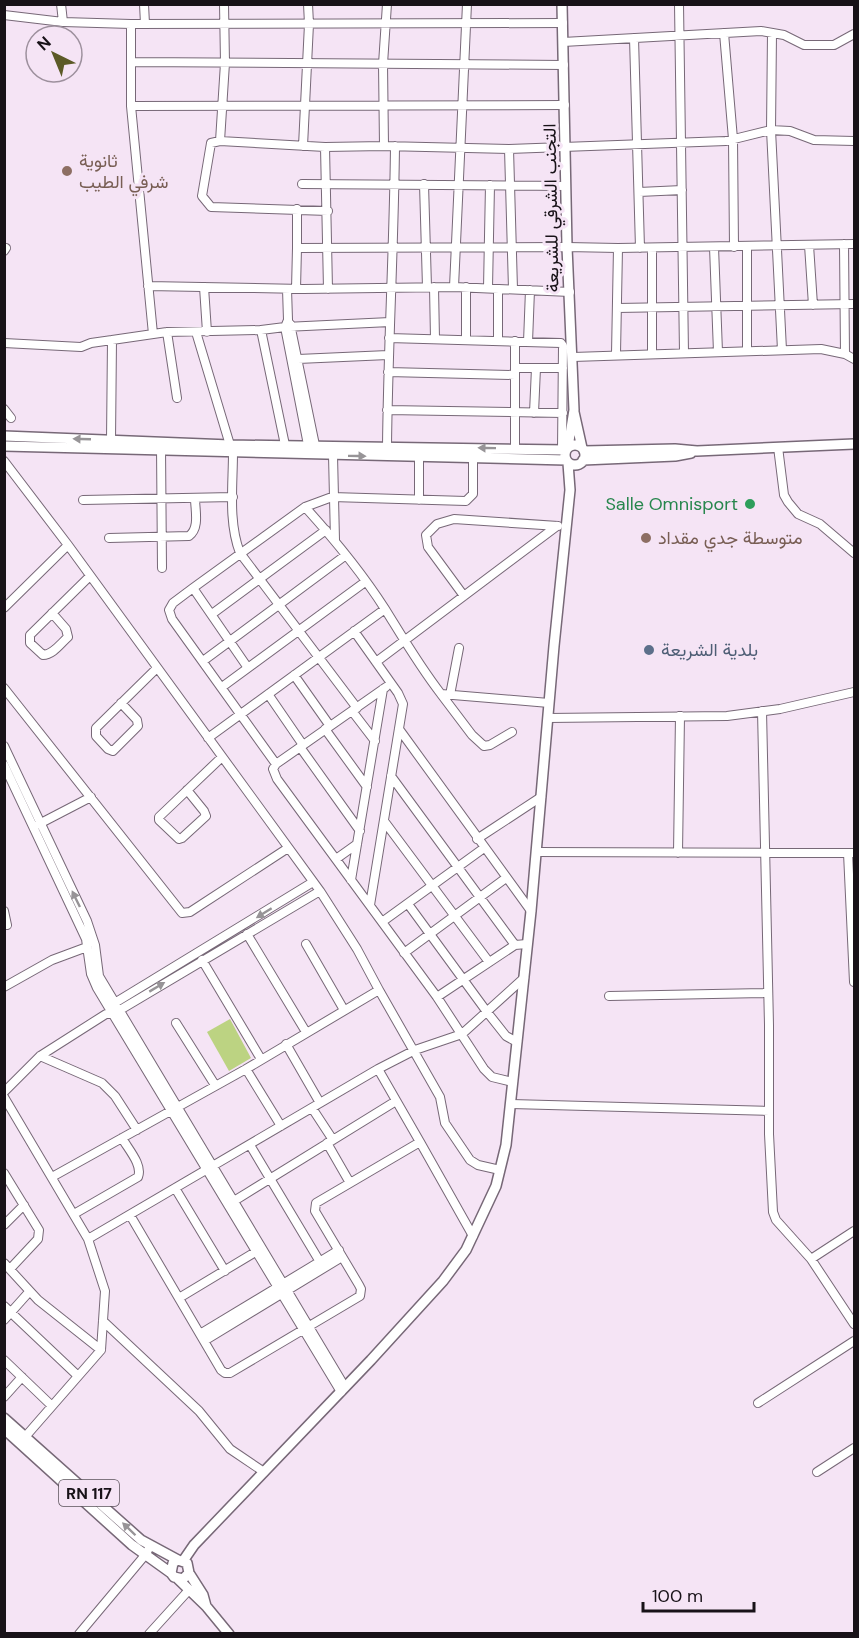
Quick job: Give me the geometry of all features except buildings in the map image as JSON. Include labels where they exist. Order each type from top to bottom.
[{"type":"main road","name":"التجنب الشرقي للشريعة","points":[[562,4],[567,247],[574,410],[582,455]]},
{"type":"main road","name":"التجنب الشرقي للشريعة","points":[[570,490],[566,454],[574,410]]},
{"type":"main road","points":[[4,436],[111,440],[161,447]]},
{"type":"main road","points":[[582,455],[675,456],[697,451],[855,444]]},
{"type":"main road","points":[[231,449],[285,445],[333,455],[473,458],[566,454],[575,445],[582,455]]},
{"type":"main road","points":[[4,446],[313,450],[387,447],[515,449],[566,454],[574,465],[582,455]]},
{"type":"main road","points":[[180,1560],[187,1563],[189,1573],[183,1579],[175,1576],[173,1563],[180,1560],[343,1390],[443,1281],[466,1250],[496,1186],[506,1145],[531,911],[548,718],[561,526],[582,455]]},
{"type":"main road","name":"RN 117","points":[[4,1418],[148,1550],[206,1606],[229,1634]]},
{"type":"main road","name":"RN 117","points":[[4,1429],[132,1545],[180,1560]]},
{"type":"main road","name":"RN 117","points":[[189,1573],[203,1595],[206,1606]]},
{"type":"street","points":[[62,4],[63,21]]},
{"type":"street","points":[[144,4],[145,24]]},
{"type":"street","points":[[220,141],[225,63],[224,4]]},
{"type":"street","points":[[303,146],[308,4]]},
{"type":"street","points":[[384,146],[383,64],[387,4]]},
{"type":"street","points":[[454,287],[467,4]]},
{"type":"street","points":[[679,4],[684,353]]},
{"type":"street","points":[[4,15],[63,21],[131,24],[563,23]]},
{"type":"street","points":[[131,24],[131,106],[153,334]]},
{"type":"street","points":[[563,42],[761,31],[784,35],[804,45],[834,45],[855,34]]},
{"type":"street","points":[[724,33],[733,139],[734,247]]},
{"type":"street","points":[[772,33],[771,130],[782,350]]},
{"type":"street","points":[[634,38],[640,248]]},
{"type":"street","points":[[132,62],[564,65]]},
{"type":"street","points":[[131,106],[565,105]]},
{"type":"street","points":[[328,211],[215,208],[206,203],[202,196],[211,144],[220,141],[325,147],[509,149],[733,139],[771,130],[790,131],[814,140],[855,141]]},
{"type":"street","points":[[387,447],[395,146]]},
{"type":"street","points":[[325,147],[329,248],[328,289]]},
{"type":"street","points":[[509,149],[512,186],[513,289]]},
{"type":"street","points":[[302,184],[566,186]]},
{"type":"street","points":[[424,184],[425,248],[435,339]]},
{"type":"street","points":[[488,288],[490,185]]},
{"type":"street","points":[[639,192],[682,190]]},
{"type":"street","points":[[296,289],[297,210]]},
{"type":"street","points":[[844,244],[845,354]]},
{"type":"street","points":[[297,248],[684,248],[855,244]]},
{"type":"street","points":[[809,245],[813,305]]},
{"type":"street","points":[[747,246],[747,351]]},
{"type":"street","points":[[714,247],[718,352]]},
{"type":"street","points":[[616,354],[618,248]]},
{"type":"street","points":[[652,248],[652,353]]},
{"type":"street","points":[[148,286],[287,289],[466,287],[570,292]]},
{"type":"street","points":[[204,287],[207,332]]},
{"type":"street","points":[[465,340],[466,287]]},
{"type":"street","points":[[287,289],[288,325],[313,450]]},
{"type":"street","points":[[498,289],[498,341]]},
{"type":"street","points":[[528,342],[530,290]]},
{"type":"street","points":[[617,308],[855,304]]},
{"type":"street","points":[[4,343],[81,347],[91,343],[166,332],[261,330],[288,325],[390,322]]},
{"type":"street","points":[[288,325],[298,359],[313,450]]},
{"type":"street","points":[[261,330],[285,445]]},
{"type":"street","points":[[166,332],[177,398]]},
{"type":"street","points":[[196,332],[231,449],[235,540],[240,553],[318,658],[375,741]]},
{"type":"street","points":[[389,338],[562,344],[566,454]]},
{"type":"street","points":[[111,440],[112,340]]},
{"type":"street","points":[[515,341],[515,449]]},
{"type":"street","points":[[573,357],[821,350],[845,354],[855,359]]},
{"type":"street","points":[[298,359],[388,355]]},
{"type":"street","points":[[388,372],[515,372],[536,368],[563,368]]},
{"type":"street","points":[[534,413],[536,368]]},
{"type":"street","points":[[4,409],[11,418]]},
{"type":"street","points":[[387,410],[563,413]]},
{"type":"street","points":[[161,447],[162,568]]},
{"type":"street","points":[[778,447],[784,495],[788,502],[798,514],[820,524],[855,553]]},
{"type":"street","points":[[333,455],[334,541]]},
{"type":"street","points":[[419,457],[419,501]]},
{"type":"street","points":[[276,764],[172,619],[169,610],[173,603],[305,507],[332,497],[466,501],[471,498],[473,458]]},
{"type":"street","points":[[4,462],[68,545],[320,891],[357,949],[415,1050],[440,1096],[445,1123],[470,1160],[478,1165],[500,1170]]},
{"type":"street","points":[[83,500],[233,497]]},
{"type":"street","points":[[109,538],[183,537],[193,534],[196,527],[195,498]]},
{"type":"street","points":[[305,507],[346,555],[385,609],[404,642],[446,695],[472,735],[484,746],[512,732]]},
{"type":"street","points":[[464,596],[425,541],[426,535],[437,524],[454,519],[561,526]]},
{"type":"street","points":[[376,662],[561,526]]},
{"type":"street","points":[[212,614],[326,530]]},
{"type":"street","points":[[4,608],[68,545]]},
{"type":"street","points":[[203,661],[346,555]]},
{"type":"street","points":[[52,614],[66,629],[68,637],[52,652],[43,655],[34,647],[29,639],[30,635],[90,576]]},
{"type":"street","points":[[222,687],[365,582]]},
{"type":"street","points":[[193,588],[249,668]]},
{"type":"street","points":[[208,738],[385,609]]},
{"type":"street","points":[[354,631],[402,699],[403,704],[370,905]]},
{"type":"street","points":[[446,695],[459,648]]},
{"type":"street","points":[[122,703],[137,720],[138,726],[113,752],[96,736],[95,731],[122,703],[157,668]]},
{"type":"street","points":[[294,675],[367,787]]},
{"type":"street","points":[[391,683],[276,764],[273,769],[277,778],[462,1034],[488,1074],[513,1082]]},
{"type":"street","points":[[4,687],[182,913],[190,912],[288,848]]},
{"type":"street","points":[[351,880],[383,689]]},
{"type":"street","points":[[548,718],[727,716],[855,692]]},
{"type":"street","points":[[268,694],[360,831]]},
{"type":"street","points":[[446,695],[549,704]]},
{"type":"street","points":[[762,711],[773,1212],[776,1220],[811,1259],[855,1324]]},
{"type":"street","points":[[678,853],[680,716]]},
{"type":"street","points":[[399,729],[531,911]]},
{"type":"street","points":[[4,746],[39,824],[87,921],[95,945],[99,976],[113,1009]]},
{"type":"street","points":[[187,790],[206,816],[178,839],[159,818],[187,790],[222,757]]},
{"type":"street","points":[[4,765],[78,923],[87,947],[93,980],[175,1109],[257,1251],[283,1289]]},
{"type":"street","points":[[391,777],[515,945]]},
{"type":"street","points":[[39,824],[91,796]]},
{"type":"street","points":[[477,839],[541,797]]},
{"type":"street","points":[[384,821],[489,962]]},
{"type":"street","points":[[336,859],[357,844]]},
{"type":"street","points":[[382,922],[484,848]]},
{"type":"street","points":[[536,852],[851,853],[855,982]]},
{"type":"street","points":[[404,953],[506,878]]},
{"type":"street","points":[[4,1092],[40,1056],[313,882]]},
{"type":"street","points":[[113,1009],[320,891]]},
{"type":"street","points":[[408,904],[506,1036],[517,1042]]},
{"type":"street","points":[[4,911],[7,925]]},
{"type":"street","points":[[247,934],[306,1032]]},
{"type":"street","points":[[306,944],[344,1010]]},
{"type":"street","points":[[436,998],[515,945],[527,944]]},
{"type":"street","points":[[4,987],[52,960],[87,947]]},
{"type":"street","points":[[202,960],[261,1059]]},
{"type":"street","points":[[88,1239],[378,1069],[415,1050],[462,1034],[524,978]]},
{"type":"street","points":[[52,1177],[246,1069],[379,990]]},
{"type":"street","points":[[609,996],[768,993]]},
{"type":"street","points":[[176,1023],[215,1085]]},
{"type":"street","points":[[286,1044],[320,1103]]},
{"type":"street","points":[[40,1056],[102,1083],[115,1096],[136,1130]]},
{"type":"street","points":[[246,1069],[280,1126]]},
{"type":"street","points":[[378,1069],[473,1236]]},
{"type":"street","points":[[4,1097],[88,1239],[104,1285],[101,1350],[25,1437]]},
{"type":"street","points":[[234,1201],[396,1101]]},
{"type":"street","points":[[511,1104],[769,1111]]},
{"type":"street","points":[[312,1108],[350,1183]]},
{"type":"street","points":[[74,1214],[138,1177],[140,1173],[138,1167],[122,1138]]},
{"type":"street","points":[[130,1215],[221,1370],[230,1373],[360,1296],[361,1290],[314,1206],[420,1142]]},
{"type":"street","points":[[250,1145],[320,1262]]},
{"type":"street","points":[[211,1168],[234,1201],[343,1390]]},
{"type":"street","points":[[4,1173],[39,1230],[38,1239],[7,1266],[29,1292],[101,1350]]},
{"type":"street","points":[[175,1188],[225,1271]]},
{"type":"street","points":[[4,1225],[24,1205]]},
{"type":"street","points":[[811,1259],[855,1231]]},
{"type":"street","points":[[179,1298],[257,1251]]},
{"type":"street","points":[[283,1289],[320,1262],[340,1254]]},
{"type":"street","points":[[202,1337],[340,1254]]},
{"type":"street","points":[[4,1320],[29,1292]]},
{"type":"street","points":[[4,1306],[78,1376]]},
{"type":"street","points":[[103,1321],[199,1411],[230,1449],[264,1472]]},
{"type":"street","points":[[758,1403],[855,1341]]},
{"type":"street","points":[[4,1359],[52,1406]]},
{"type":"street","points":[[4,1397],[22,1377]]},
{"type":"street","points":[[817,1472],[855,1448]]},
{"type":"street","points":[[79,1634],[148,1550]]},
{"type":"street","points":[[149,1634],[188,1591]]},
{"type":"green space","points":[[230,1019],[251,1058],[229,1071],[207,1032]]},
{"type":"place","name":"ثانوية شرفي الطيب","points":[[67,171]]},
{"type":"place","name":"Salle Omnisport","points":[[750,504]]},
{"type":"place","name":"متوسطة جدي مقداد","points":[[646,538]]},
{"type":"place","name":"بلدية الشريعة","points":[[649,650]]}]
